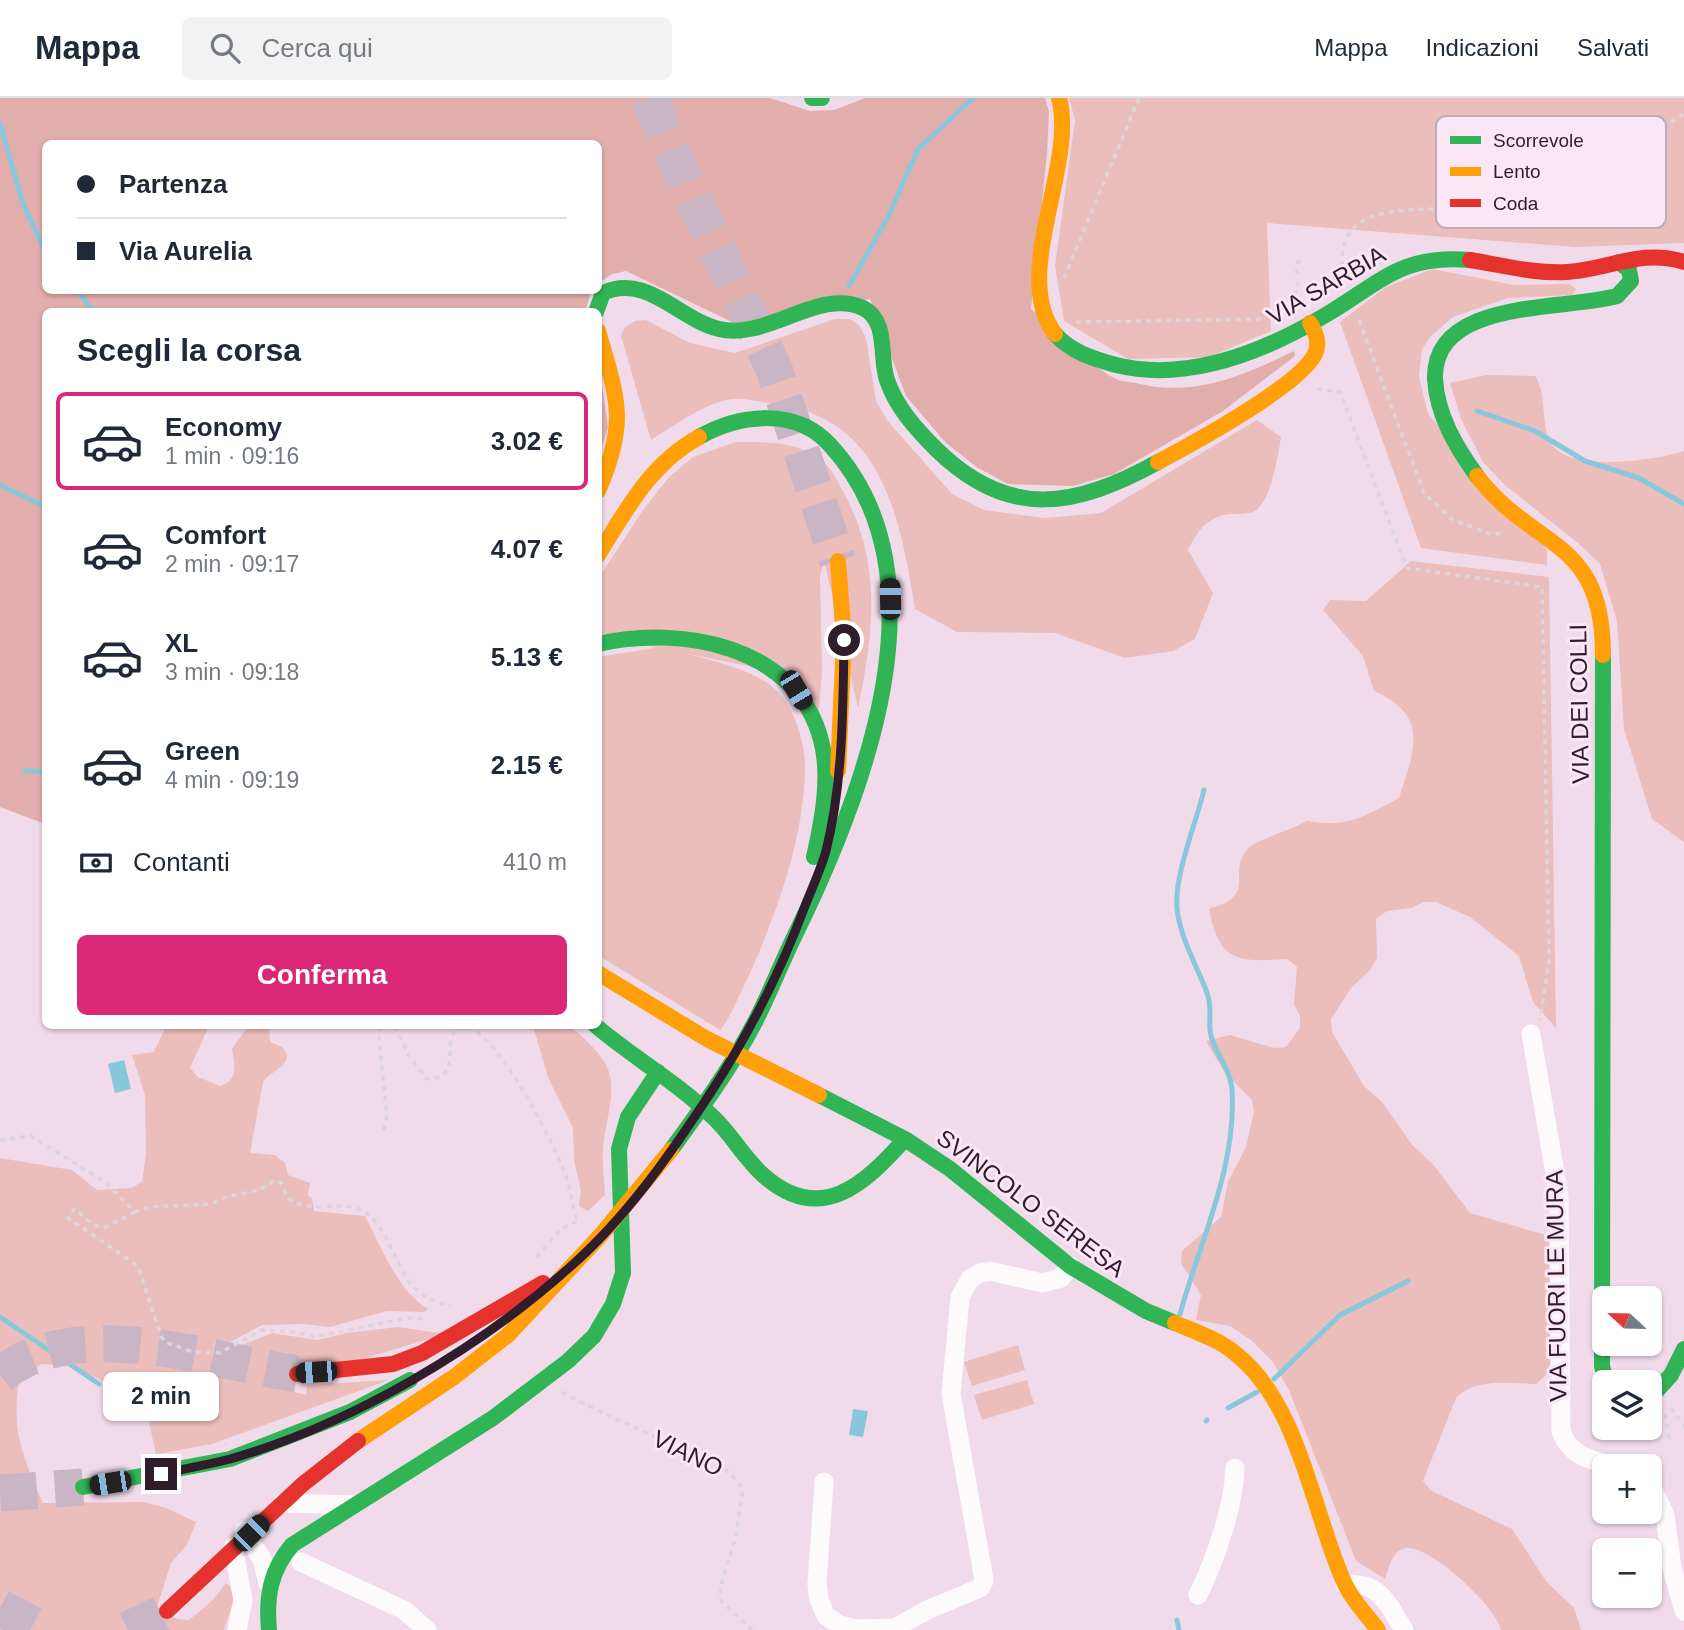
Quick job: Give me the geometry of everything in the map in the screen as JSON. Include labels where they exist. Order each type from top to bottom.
[{"type":"main road","points":[[812,98],[822,98]]},
{"type":"main road","name":"VIA SARBIA","points":[[1059,98],[1063,132],[1040,276],[1042,301],[1049,326],[1062,341],[1076,352],[1122,367],[1185,371],[1243,355],[1310,323],[1382,274],[1436,257],[1569,272],[1619,262]]},
{"type":"main road","points":[[1619,262],[1665,255],[1684,262]]},
{"type":"main road","name":"VIA DEI COLLI","points":[[1603,1370],[1603,623],[1594,587],[1582,567],[1537,526],[1494,495],[1475,475],[1446,422],[1436,392],[1433,372],[1436,352],[1455,331],[1478,320],[1617,296],[1631,281],[1629,270],[1619,262]]},
{"type":"main road","points":[[597,308],[603,293],[621,283],[639,287],[699,323],[729,331],[750,331],[831,304],[856,305],[872,314],[877,321],[886,377],[901,409],[952,464],[995,491],[1064,499],[1092,495],[1135,475],[1224,423],[1302,371],[1317,347],[1316,332],[1310,323]]},
{"type":"main road","points":[[602,344],[621,406],[618,442],[602,481]]},
{"type":"main road","points":[[167,1611],[199,1585],[268,1515],[324,1466],[493,1348],[534,1313],[677,1143],[747,1037],[835,852],[874,714],[889,634],[889,584],[884,547],[876,517],[856,472],[844,454],[816,429],[801,422],[748,416],[717,425],[689,441],[659,466],[602,549]]},
{"type":"main road","points":[[790,946],[825,852],[836,790],[844,640],[838,561]]},
{"type":"main road","points":[[602,643],[656,635],[706,642],[742,654],[770,669],[796,690],[821,739],[823,778],[820,835],[790,946]]},
{"type":"main road","name":"SVINCOLO SERESA","points":[[602,974],[707,1039],[905,1139],[950,1169],[1070,1266],[1146,1311],[1220,1342],[1256,1374],[1273,1396],[1286,1422],[1345,1585],[1378,1630]]},
{"type":"main road","points":[[600,1029],[658,1072],[726,1129],[762,1174],[780,1188],[801,1196],[828,1199],[855,1189],[905,1139]]},
{"type":"main road","points":[[269,1630],[268,1583],[272,1569],[292,1559],[299,1540],[493,1418],[568,1361],[594,1336],[613,1304],[623,1273],[619,1221],[620,1149],[628,1116],[658,1072]]},
{"type":"main road","points":[[462,1350],[571,1267]]},
{"type":"main road","points":[[297,1374],[393,1364],[422,1353],[571,1267]]},
{"type":"main road","points":[[1662,1385],[1671,1375],[1684,1349]]},
{"type":"main road","points":[[83,1488],[230,1459],[305,1431],[426,1371]]},
{"type":"street","name":"VIA FUORI LE MURA","points":[[1531,1034],[1559,1196],[1561,1431],[1565,1443],[1579,1455],[1592,1459]]},
{"type":"street","points":[[824,1482],[817,1584],[819,1600],[826,1616],[838,1624],[855,1629],[895,1628],[980,1588],[984,1581],[950,1380],[960,1297],[970,1279],[980,1273],[990,1271],[1042,1283],[1060,1278],[1070,1266]]},
{"type":"street","points":[[1198,1595],[1217,1545],[1235,1483],[1235,1468]]},
{"type":"street","points":[[237,1630],[243,1600],[233,1545],[236,1524],[252,1509],[270,1503],[353,1505]]},
{"type":"street","points":[[1662,1509],[1672,1568],[1684,1611]]},
{"type":"street","points":[[236,1524],[262,1559],[268,1583]]},
{"type":"street","points":[[292,1559],[404,1610],[427,1630]]},
{"type":"street","points":[[1345,1585],[1366,1585],[1380,1593],[1404,1630]]},
{"type":"path","points":[[1059,290],[1139,98]]},
{"type":"path","points":[[1666,125],[1684,114]]},
{"type":"path","points":[[1436,210],[1392,211],[1368,218],[1343,239],[1341,261],[1344,302],[1359,320],[1424,494],[1453,520],[1493,535],[1537,526]]},
{"type":"path","points":[[1297,274],[1297,263],[1302,260]]},
{"type":"path","points":[[1291,309],[1298,284]]},
{"type":"path","points":[[1071,322],[1270,319]]},
{"type":"path","points":[[1311,390],[1322,387],[1340,392],[1407,568],[1542,587],[1549,962],[1535,1057]]},
{"type":"path","points":[[381,1029],[379,1040],[387,1116],[383,1133]]},
{"type":"path","points":[[396,1029],[409,1056],[428,1079],[441,1077],[450,1067],[451,1036],[458,1029]]},
{"type":"path","points":[[472,1029],[485,1038],[525,1094],[545,1129],[567,1179],[577,1221]]},
{"type":"path","points":[[0,1140],[31,1136],[105,1182],[135,1212]]},
{"type":"path","points":[[433,1320],[407,1318],[314,1337],[296,1332],[262,1330],[213,1354],[173,1346],[161,1336],[138,1266],[68,1218],[74,1209],[93,1225],[104,1228],[150,1207],[212,1204],[220,1198],[265,1189],[273,1181],[279,1181],[283,1184],[287,1197],[306,1208],[351,1207],[362,1210],[377,1226],[414,1288],[437,1303],[464,1304]]},
{"type":"path","points":[[527,1265],[561,1229],[577,1221],[585,1224]]},
{"type":"path","name":"VIANO","points":[[562,1392],[686,1448],[735,1476],[743,1489],[735,1540],[720,1593],[725,1606],[752,1630]]},
{"type":"path","points":[[1666,1409],[1664,1418],[1670,1443]]},
{"type":"shaded area","points":[[0,98],[770,98],[810,111],[834,110],[865,98],[1045,98],[1049,111],[1047,153],[1031,309],[1094,365],[1114,378],[1127,382],[1161,387],[1200,386],[1239,375],[1294,351],[1295,356],[1223,411],[1114,474],[1073,486],[1008,484],[978,468],[946,443],[906,396],[870,299],[732,322],[626,271],[612,274],[602,281],[602,140],[42,140],[42,294],[590,294],[586,308],[42,308],[42,823],[0,807]]},
{"type":"shaded area","points":[[1069,98],[1684,98],[1684,243],[1575,247],[1267,223],[1271,331],[1209,357],[1128,359],[1064,321],[1055,266],[1075,120]]},
{"type":"shaded area","points":[[1433,269],[1514,285],[1570,284],[1576,289],[1572,295],[1508,298],[1453,317],[1431,336],[1422,349],[1419,377],[1428,414],[1547,550],[1547,565],[1421,548],[1340,322],[1386,287]]},
{"type":"shaded area","points":[[835,319],[850,319],[859,325],[866,338],[876,401],[887,420],[952,494],[984,510],[1045,518],[1101,513],[1257,420],[1281,437],[1273,478],[1259,507],[1253,512],[1223,515],[1210,521],[1200,530],[1188,550],[1213,593],[1195,639],[1173,651],[1125,658],[1055,633],[957,632],[915,609],[902,540],[880,477],[863,451],[840,429],[811,413],[774,404],[732,399],[701,409],[651,440],[621,336],[624,328],[635,321],[646,320],[690,343],[735,353]]},
{"type":"shaded area","points":[[1486,375],[1535,376],[1542,393],[1549,439],[1554,447],[1565,455],[1598,462],[1617,462],[1656,458],[1684,451],[1684,842],[1652,819],[1624,729],[1617,621],[1600,564],[1578,543],[1506,486],[1483,462],[1461,419],[1450,383]]},
{"type":"shaded area","points":[[602,385],[608,427],[602,447]]},
{"type":"shaded area","points":[[736,442],[768,443],[800,448],[827,465],[856,520],[869,572],[871,625],[858,708],[824,560],[820,577],[822,672],[818,720],[792,675],[602,637],[602,573],[643,510],[669,477],[693,457]]},
{"type":"shaded area","points":[[1411,561],[1549,577],[1556,1028],[1533,1002],[1519,956],[1470,917],[1436,902],[1423,902],[1412,908],[1387,911],[1376,919],[1377,958],[1371,969],[1351,988],[1331,1019],[1332,1032],[1364,1086],[1383,1103],[1413,1146],[1432,1163],[1470,1213],[1549,1236],[1550,1363],[1546,1375],[1536,1384],[1504,1383],[1473,1387],[1456,1398],[1423,1481],[1432,1491],[1512,1529],[1546,1581],[1574,1608],[1581,1630],[1501,1630],[1488,1607],[1461,1579],[1416,1549],[1405,1548],[1397,1553],[1385,1579],[1356,1561],[1289,1390],[1273,1362],[1251,1340],[1230,1326],[1196,1320],[1201,1295],[1181,1263],[1182,1251],[1221,1217],[1228,1182],[1246,1147],[1254,1112],[1252,1100],[1225,1073],[1206,1041],[1230,1035],[1274,1048],[1286,1047],[1300,1028],[1300,1016],[1294,1004],[1297,967],[1287,959],[1256,960],[1234,955],[1225,949],[1219,940],[1209,909],[1234,896],[1239,885],[1241,860],[1251,846],[1307,821],[1345,822],[1375,811],[1399,798],[1413,750],[1411,723],[1392,701],[1374,691],[1363,656],[1323,610],[1330,600],[1366,601]]},
{"type":"shaded area","points":[[661,647],[741,670],[756,676],[779,693],[789,708],[800,735],[805,762],[804,791],[794,849],[777,907],[755,962],[733,1010],[720,1030],[602,958],[602,656]]},
{"type":"shaded area","points":[[165,1029],[208,1029],[190,1068],[198,1077],[220,1086],[233,1076],[232,1049],[246,1029],[269,1029],[270,1042],[282,1047],[287,1058],[263,1082],[250,1153],[275,1155],[285,1163],[288,1175],[310,1183],[308,1195],[312,1198],[314,1211],[365,1216],[399,1280],[417,1301],[428,1309],[424,1312],[387,1311],[330,1327],[303,1324],[262,1325],[230,1342],[215,1341],[212,1357],[272,1333],[317,1340],[347,1333],[398,1327],[445,1334],[287,1382],[294,1392],[306,1395],[307,1385],[389,1380],[212,1444],[156,1454],[144,1400],[71,1366],[41,1364],[19,1381],[17,1416],[20,1444],[43,1503],[143,1502],[166,1508],[196,1522],[187,1545],[171,1563],[157,1607],[177,1619],[189,1620],[213,1600],[226,1583],[233,1589],[233,1602],[224,1630],[0,1630],[0,1158],[72,1170],[97,1190],[131,1188],[142,1182],[146,1155],[145,1095],[132,1055],[154,1052]]},
{"type":"shaded area","points":[[534,1029],[573,1029],[599,1054],[610,1077],[610,1103],[603,1153],[605,1195],[588,1211],[579,1206],[581,1191],[574,1160],[573,1128],[548,1077]]},
{"type":"shaded area","points":[[1018,1345],[1025,1370],[972,1386],[964,1362]]},
{"type":"shaded area","points":[[1027,1380],[1034,1404],[982,1420],[974,1395]]},
{"type":"water","points":[[124,1060],[131,1089],[115,1093],[108,1064]]},
{"type":"water","points":[[853,1409],[868,1411],[863,1437],[849,1435]]},
{"type":"waterway","points":[[849,286],[888,217],[918,149],[973,98]]},
{"type":"waterway","points":[[0,123],[23,204],[42,244]]},
{"type":"waterway","points":[[80,294],[91,308]]},
{"type":"waterway","points":[[1477,411],[1535,431],[1585,461],[1639,478],[1684,504]]},
{"type":"waterway","points":[[0,485],[42,505]]},
{"type":"waterway","points":[[25,771],[42,772]]},
{"type":"waterway","points":[[1180,1314],[1223,1175],[1232,1118],[1231,1081],[1211,1038],[1209,998],[1185,941],[1177,908],[1182,865],[1204,790]]},
{"type":"waterway","points":[[1274,1379],[1340,1315],[1408,1281]]},
{"type":"waterway","points":[[0,1317],[99,1384]]},
{"type":"waterway","points":[[1228,1408],[1257,1392]]},
{"type":"waterway","points":[[1177,1620],[1179,1630]]},
{"type":"tunnel","points":[[650,98],[676,162],[774,369],[838,561]]},
{"type":"tunnel","points":[[0,1375],[31,1357],[67,1347],[105,1344],[184,1352],[297,1374]]},
{"type":"tunnel","points":[[0,1493],[83,1487]]},
{"type":"tunnel","points":[[0,1608],[43,1630]]},
{"type":"tunnel","points":[[128,1630],[167,1611]]},
{"type":"traffic: fast","points":[[812,98],[822,98]]},
{"type":"traffic: fast","points":[[1055,334],[1076,350],[1116,365],[1172,370],[1199,366],[1227,360],[1305,327],[1394,272],[1427,261],[1470,260]]},
{"type":"traffic: fast","points":[[1477,476],[1455,442],[1439,405],[1435,379],[1440,353],[1455,334],[1477,321],[1535,307],[1617,296],[1631,281],[1629,270],[1619,262]]},
{"type":"traffic: fast","points":[[597,308],[603,293],[619,288],[634,289],[648,293],[704,324],[737,331],[755,328],[829,304],[846,303],[863,308],[877,322],[887,380],[907,417],[936,449],[963,472],[990,488],[1017,497],[1071,497],[1099,489],[1158,462]]},
{"type":"traffic: fast","points":[[671,1150],[746,1039],[847,816],[868,752],[883,686],[890,620],[885,557],[866,498],[830,445],[801,424],[767,418],[732,423],[699,437]]},
{"type":"traffic: fast","points":[[602,643],[664,638],[698,641],[731,649],[761,663],[787,682],[808,708],[824,754],[824,799],[814,857]]},
{"type":"traffic: fast","points":[[1603,655],[1603,1370]]},
{"type":"traffic: fast","points":[[600,1029],[700,1105],[763,1175],[784,1190],[803,1197],[822,1198],[857,1184],[874,1171],[905,1139]]},
{"type":"traffic: fast","points":[[269,1630],[271,1585],[279,1565],[292,1545],[493,1418],[568,1361],[594,1336],[613,1304],[623,1273],[619,1149],[628,1117],[658,1072]]},
{"type":"traffic: fast","points":[[819,1095],[905,1139],[950,1169],[1070,1266],[1146,1311],[1175,1323]]},
{"type":"traffic: fast","points":[[1662,1385],[1671,1375],[1684,1349]]},
{"type":"traffic: fast","points":[[83,1487],[230,1459],[350,1412],[410,1380]]},
{"type":"traffic: slow","points":[[1055,334],[1043,309],[1039,281],[1041,251],[1060,155],[1062,125],[1059,98]]},
{"type":"traffic: slow","points":[[1158,462],[1243,413],[1305,367],[1315,354],[1317,346],[1316,334],[1310,323]]},
{"type":"traffic: slow","points":[[602,345],[617,411],[613,447],[602,480]]},
{"type":"traffic: slow","points":[[602,549],[653,474],[667,460],[699,437]]},
{"type":"traffic: slow","points":[[1477,476],[1499,500],[1561,549],[1578,566],[1591,587],[1600,616],[1603,655]]},
{"type":"traffic: slow","points":[[838,561],[844,640],[838,771]]},
{"type":"traffic: slow","points":[[602,975],[707,1039],[819,1095]]},
{"type":"traffic: slow","points":[[358,1441],[454,1377],[508,1335],[600,1236],[671,1150]]},
{"type":"traffic: slow","points":[[1175,1323],[1214,1340],[1236,1354],[1258,1376],[1275,1401],[1302,1460],[1344,1582],[1378,1630]]},
{"type":"traffic: jam","points":[[1470,260],[1555,272],[1582,270],[1639,258],[1669,258],[1684,262]]},
{"type":"traffic: jam","points":[[297,1374],[393,1364],[422,1353],[543,1283]]},
{"type":"traffic: jam","points":[[167,1611],[303,1484],[358,1441]]},
{"type":"route","points":[[161,1474],[230,1459],[305,1431],[391,1391],[474,1344],[571,1267],[626,1208],[677,1143],[747,1037],[790,946],[825,852],[836,790],[843,703],[844,640]]}]
